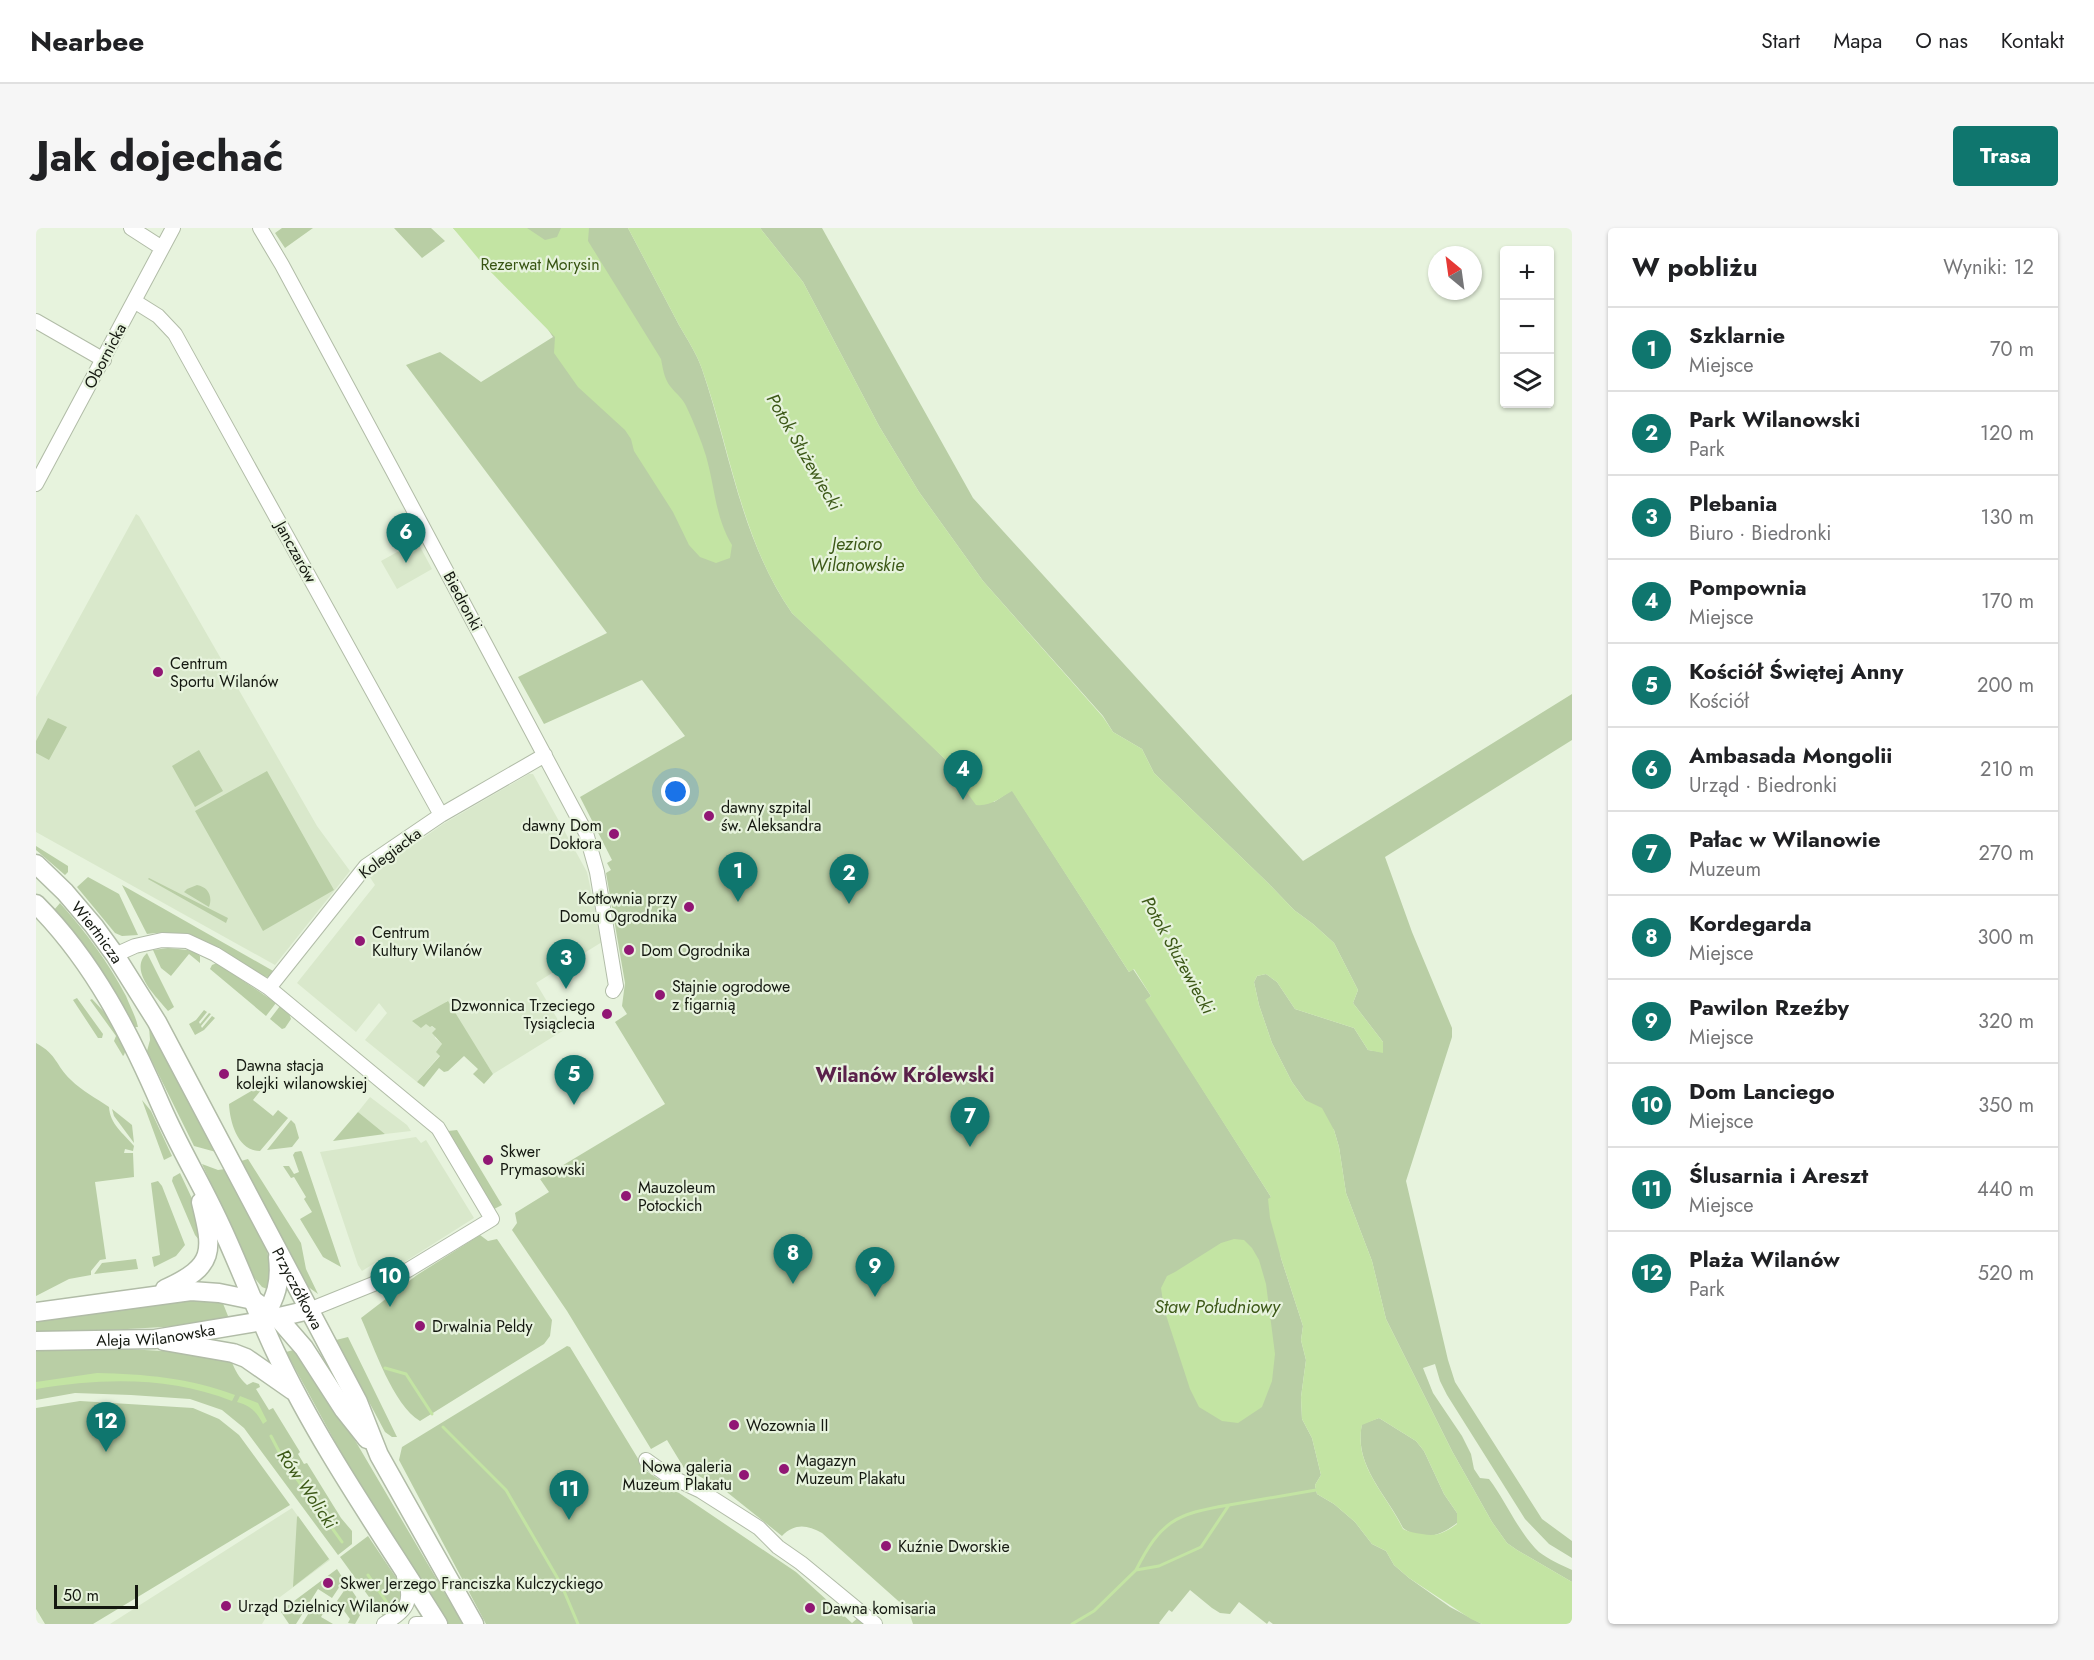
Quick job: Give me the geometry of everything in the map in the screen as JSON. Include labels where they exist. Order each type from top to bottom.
[{"type":"main road","name":"Wiertnicza","points":[[36,864],[81,909],[115,955]]},
{"type":"main road","name":"Wiertnicza","points":[[36,904],[63,934],[108,998],[139,1054],[193,1171]]},
{"type":"main road","name":"Przyczółkowa","points":[[115,955],[157,1022],[358,1402],[379,1455],[474,1624]]},
{"type":"main road","points":[[150,1295],[191,1276],[198,1270],[208,1254],[207,1226],[193,1171]]},
{"type":"main road","points":[[193,1171],[265,1312],[296,1393],[343,1475],[438,1624]]},
{"type":"main road","points":[[265,1312],[279,1285],[277,1250]]},
{"type":"main road","points":[[36,1312],[150,1295],[205,1291],[265,1312],[304,1348],[344,1410],[379,1455]]},
{"type":"main road","name":"Aleja Wilanowska","points":[[36,1341],[155,1339],[265,1312],[309,1310]]},
{"type":"main road","points":[[155,1339],[233,1353],[246,1358],[296,1393]]},
{"type":"street","points":[[132,228],[162,248]]},
{"type":"street","name":"Obornicka","points":[[36,484],[173,228]]},
{"type":"street","name":"Biedronki","points":[[260,228],[590,842],[616,986],[613,991]]},
{"type":"street","name":"Janczarów","points":[[134,301],[158,316],[175,334],[441,815]]},
{"type":"street","points":[[36,321],[104,360]]},
{"type":"street","name":"Kolegiacka","points":[[269,988],[366,866],[441,815],[545,755]]},
{"type":"street","name":"Wiertnicza","points":[[115,955],[135,946],[162,940],[187,941],[215,954],[269,988],[438,1128],[492,1219],[408,1270],[309,1310]]},
{"type":"street","points":[[646,1460],[667,1475],[701,1491],[759,1528],[778,1547],[875,1624]]},
{"type":"street","points":[[384,1624],[398,1615],[409,1600],[406,1580],[399,1563]]},
{"type":"street","points":[[416,1624],[425,1624]]},
{"type":"shaded area","points":[[136,514],[317,826],[350,871],[275,965],[36,832],[36,697]]},
{"type":"shaded area","points":[[417,541],[432,569],[397,589],[381,561]]},
{"type":"shaded area","points":[[529,774],[533,774],[587,872],[602,942],[536,983],[564,1030],[493,1074],[447,1001],[427,1024],[436,1029],[435,1038],[442,1044],[440,1055],[417,1082],[365,1040],[387,1013],[379,1003],[356,1032],[297,983],[375,885],[369,876],[443,824]]},
{"type":"shaded area","points":[[370,1097],[407,1125],[411,1131],[385,1134],[358,1112]]},
{"type":"shaded area","points":[[416,1137],[421,1143],[426,1140],[474,1218],[392,1270],[384,1270],[378,1261],[362,1271],[320,1152]]},
{"type":"shaded area","points":[[292,1508],[330,1560],[276,1600],[262,1624],[110,1624]]},
{"type":"green space","points":[[282,228],[313,228],[285,248],[275,233]]},
{"type":"green space","points":[[394,228],[431,228],[445,241],[422,258]]},
{"type":"green space","name":"Rezerwat Morysin","points":[[453,228],[628,228],[700,363],[748,525],[760,556],[792,613],[878,693],[951,765],[963,780],[994,802],[1012,790],[1129,972],[1133,969],[1151,996],[1146,1000],[1271,1197],[1281,1258],[1303,1326],[1301,1340],[1306,1360],[1301,1397],[1302,1419],[1312,1438],[1321,1475],[1315,1485],[1317,1494],[1334,1504],[1355,1522],[1372,1544],[1386,1551],[1394,1565],[1409,1578],[1450,1607],[1482,1624],[1273,1624],[1269,1621],[1267,1624],[1239,1602],[1230,1614],[1220,1613],[1190,1590],[1172,1612],[1169,1610],[1160,1624],[913,1624],[905,1607],[822,1533],[811,1528],[796,1527],[782,1536],[723,1489],[684,1468],[667,1440],[651,1449],[567,1311],[512,1230],[517,1223],[515,1213],[549,1192],[540,1179],[665,1104],[615,1022],[627,1014],[622,1006],[625,983],[606,873],[611,870],[607,863],[612,860],[580,797],[685,736],[642,680],[544,724],[518,677],[607,633],[406,365],[440,352],[481,382],[553,337],[519,294]]},
{"type":"green space","points":[[760,228],[822,228],[973,498],[1303,861],[1572,694],[1572,740],[1385,857],[1412,932],[1452,1028],[1452,1037],[1406,1181],[1448,1360],[1455,1382],[1542,1519],[1572,1541],[1572,1558],[1549,1544],[1525,1519],[1447,1395],[1435,1364],[1423,1368],[1433,1393],[1462,1436],[1471,1454],[1474,1469],[1480,1478],[1489,1479],[1525,1535],[1539,1552],[1572,1570],[1572,1582],[1507,1543],[1492,1522],[1452,1451],[1386,1319],[1372,1261],[1346,1193],[1334,1130],[1305,1100],[1292,1082],[1272,1043],[1254,982],[1257,976],[1266,974],[1277,982],[1295,1009],[1354,1028],[1368,1050],[1383,1052],[1383,1042],[1353,1003],[1358,990],[1334,943],[1294,910],[1154,773],[1142,749],[1113,732],[1103,716],[983,581],[919,492],[879,426],[803,282]]},
{"type":"green space","points":[[48,718],[67,727],[49,760],[36,753],[36,741]]},
{"type":"green space","points":[[199,750],[223,791],[195,807],[172,766]]},
{"type":"green space","points":[[267,771],[334,890],[263,931],[195,811]]},
{"type":"green space","points":[[36,846],[68,866],[68,872],[65,875],[36,850]]},
{"type":"green space","points":[[88,877],[119,894],[138,935],[122,936],[115,933],[77,887]]},
{"type":"green space","points":[[148,879],[228,918],[226,923]]},
{"type":"green space","points":[[122,885],[275,972],[269,977],[261,975],[229,954],[196,938],[172,933],[147,934]]},
{"type":"green space","points":[[197,885],[209,893],[209,907],[184,892]]},
{"type":"green space","points":[[60,903],[88,936],[112,971],[126,996],[138,1027],[134,1027],[97,966],[54,910]]},
{"type":"green space","points":[[168,948],[195,952],[200,956],[200,963],[189,954],[171,976],[161,968],[153,950]]},
{"type":"green space","points":[[147,953],[174,1007],[168,1011],[151,991],[142,975],[142,960]]},
{"type":"green space","points":[[217,963],[276,1003],[266,1016],[210,969]]},
{"type":"green space","points":[[77,998],[103,1034],[102,1038],[98,1038],[73,1000]]},
{"type":"green space","points":[[92,999],[107,1015],[126,1049],[123,1056],[114,1041],[116,1036],[90,1000]]},
{"type":"green space","points":[[448,1001],[493,1074],[484,1084],[473,1074],[478,1069],[464,1056],[448,1071],[444,1072],[439,1068],[424,1087],[417,1082],[440,1056],[436,1052],[442,1044],[432,1033],[436,1029],[426,1024],[421,1028],[412,1021]]},
{"type":"green space","points":[[280,1006],[289,1013],[291,1019],[282,1029],[270,1019]]},
{"type":"green space","points":[[204,1010],[207,1012],[199,1022],[200,1024],[209,1013],[211,1014],[201,1026],[202,1028],[212,1016],[215,1018],[204,1030],[195,1035],[189,1024],[196,1020]]},
{"type":"green space","points":[[149,1026],[216,1152],[194,1146],[147,1051],[150,1040]]},
{"type":"green space","points":[[36,1043],[53,1056],[75,1084],[109,1107],[114,1123],[134,1146],[133,1151],[125,1149],[124,1153],[133,1153],[134,1177],[95,1182],[106,1259],[100,1260],[91,1271],[91,1275],[69,1279],[36,1296]]},
{"type":"green space","points":[[258,1087],[261,1090],[253,1100],[273,1116],[278,1110],[288,1118],[260,1151],[246,1146],[237,1135],[233,1127],[229,1104]]},
{"type":"green space","points":[[142,1100],[151,1111],[172,1156],[164,1160]]},
{"type":"green space","points":[[112,1109],[132,1125],[134,1143],[114,1116]]},
{"type":"green space","points":[[358,1112],[385,1134],[333,1141]]},
{"type":"green space","points":[[291,1120],[295,1124],[299,1138],[292,1147],[267,1150]]},
{"type":"green space","points":[[457,1130],[502,1205],[494,1209],[448,1131]]},
{"type":"green space","points":[[301,1151],[341,1267],[323,1257],[300,1219],[312,1212],[294,1177],[291,1178],[283,1166],[289,1166],[294,1174],[299,1172],[293,1155]]},
{"type":"green space","points":[[248,1159],[301,1243],[306,1269],[318,1294],[307,1286],[241,1161]]},
{"type":"green space","points":[[202,1164],[218,1170],[225,1169],[267,1250],[271,1273],[267,1289],[262,1287],[252,1275]]},
{"type":"green space","points":[[180,1173],[196,1207],[203,1245],[195,1235],[172,1181],[173,1177]]},
{"type":"green space","points":[[158,1181],[185,1245],[176,1256],[154,1267],[152,1257],[160,1255],[151,1183]]},
{"type":"green space","points":[[480,1235],[488,1241],[497,1239],[552,1320],[550,1336],[544,1344],[420,1421],[410,1413],[393,1389],[361,1318],[417,1275]]},
{"type":"green space","points":[[136,1259],[138,1269],[94,1274],[102,1263]]},
{"type":"green space","points":[[168,1299],[222,1301],[230,1321],[200,1325],[36,1334],[36,1319]]},
{"type":"green space","points":[[348,1337],[397,1437],[392,1437],[385,1432],[336,1340]]},
{"type":"green space","points":[[567,1346],[570,1347],[645,1470],[796,1572],[852,1623],[859,1617],[868,1624],[486,1624],[399,1460],[402,1447]]},
{"type":"green space","points":[[85,1348],[177,1352],[231,1360],[247,1385],[253,1382],[259,1384],[260,1387],[256,1389],[269,1410],[273,1408],[300,1452],[298,1454],[304,1464],[307,1463],[341,1518],[352,1531],[352,1544],[338,1555],[244,1428],[222,1410],[190,1399],[131,1395],[75,1393],[36,1400],[36,1350]]},
{"type":"green space","points":[[297,1349],[356,1442],[463,1624],[445,1624],[357,1482],[286,1352]]},
{"type":"green space","points":[[80,1401],[193,1408],[219,1419],[239,1435],[290,1505],[93,1624],[45,1624],[36,1609],[36,1408]]},
{"type":"green space","points":[[1379,1418],[1416,1441],[1424,1451],[1444,1494],[1457,1513],[1457,1523],[1451,1528],[1438,1534],[1424,1536],[1403,1528],[1373,1479],[1362,1453],[1362,1424]]},
{"type":"green space","points":[[297,1517],[329,1559],[293,1587]]},
{"type":"green space","points":[[368,1536],[403,1591],[399,1608],[385,1619],[340,1557]]},
{"type":"green space","points":[[337,1569],[344,1580],[332,1598],[318,1589],[296,1624],[289,1624],[281,1612]]},
{"type":"green space","points":[[348,1585],[364,1608],[355,1624],[348,1623],[350,1619],[337,1601]]},
{"type":"green space","points":[[315,1603],[325,1610],[321,1617],[333,1624],[302,1624]]},
{"type":"water","points":[[453,228],[527,228],[545,240],[557,237],[561,228],[589,228],[588,241],[661,359],[666,380],[684,401],[700,438],[722,524],[732,545],[730,558],[716,563],[700,557],[689,545],[673,512],[634,451],[631,439],[625,430],[578,387],[554,353],[555,337],[482,263]]},
{"type":"water","name":"Jezioro Wilanowskie","points":[[628,228],[760,228],[803,282],[879,426],[919,492],[983,581],[1103,717],[1113,732],[1142,749],[1154,773],[1294,910],[1334,943],[1358,990],[1353,1003],[1383,1042],[1383,1053],[1368,1050],[1354,1028],[1295,1009],[1277,982],[1266,974],[1257,976],[1254,982],[1272,1043],[1292,1082],[1305,1100],[1322,1108],[1334,1130],[1346,1193],[1372,1261],[1386,1319],[1452,1451],[1492,1522],[1507,1543],[1572,1582],[1572,1624],[1482,1624],[1471,1619],[1409,1578],[1394,1565],[1386,1551],[1372,1544],[1355,1522],[1334,1504],[1317,1494],[1315,1485],[1321,1475],[1312,1438],[1302,1419],[1301,1397],[1306,1360],[1301,1340],[1303,1326],[1270,1218],[1268,1199],[1271,1197],[1145,1000],[1151,996],[1134,969],[1129,972],[1012,791],[991,803],[976,805],[963,787],[963,780],[951,765],[792,613],[760,556],[700,363]],"holes":[[[1379,1418],[1416,1441],[1424,1451],[1444,1494],[1457,1513],[1457,1524],[1436,1535],[1403,1529],[1367,1467],[1362,1453],[1362,1425]]]},
{"type":"water","name":"Staw Południowy","points":[[1234,1239],[1244,1240],[1259,1260],[1266,1284],[1275,1354],[1272,1381],[1262,1407],[1238,1423],[1222,1421],[1199,1407],[1190,1389],[1164,1309],[1161,1288],[1167,1276],[1221,1243]]},
{"type":"water","points":[[97,1373],[167,1378],[235,1395],[232,1401],[184,1387],[160,1383],[110,1381],[36,1389],[36,1382]]},
{"type":"water","points":[[240,1396],[258,1403],[267,1421],[263,1424],[253,1410],[237,1402]]},
{"type":"waterway","name":"Potok Służewiecki","points":[[385,1368],[406,1374],[432,1414]]},
{"type":"waterway","name":"Potok Służewiecki","points":[[443,1427],[506,1490],[561,1584],[578,1624]]},
{"type":"waterway","name":"Rów Wolicki","points":[[271,1436],[284,1461],[342,1542]]},
{"type":"waterway","name":"Potok Służewiecki","points":[[1072,1624],[1094,1611],[1136,1570],[1159,1566],[1201,1547],[1229,1505],[1316,1490]]},
{"type":"waterway","points":[[1136,1570],[1153,1540],[1172,1522],[1195,1512],[1229,1505]]},
{"type":"waterway","points":[[368,1575],[390,1607]]},
{"type":"place","name":"Ambasada Mongolii","points":[[406,563]]},
{"type":"place","name":"Centrum Sportu Wilanów","points":[[158,672]]},
{"type":"place","name":"Pompownia","points":[[963,800]]},
{"type":"place","name":"dawny szpital św. Aleksandra","points":[[709,816]]},
{"type":"place","name":"dawny Dom Doktora","points":[[614,834]]},
{"type":"place","name":"Szklarnie","points":[[738,902]]},
{"type":"place","name":"Park Wilanowski","points":[[849,904]]},
{"type":"place","name":"Kotłownia przy Domu Ogrodnika","points":[[689,907]]},
{"type":"place","name":"Centrum Kultury Wilanów","points":[[360,941]]},
{"type":"place","name":"Dom Ogrodnika","points":[[629,950]]},
{"type":"place","name":"Plebania","points":[[566,989]]},
{"type":"place","name":"Stajnie ogrodowe z figarnią","points":[[660,995]]},
{"type":"place","name":"Dzwonnica Trzeciego Tysiąclecia","points":[[607,1014]]},
{"type":"place","name":"Dawna stacja kolejki wilanowskiej","points":[[224,1074]]},
{"type":"place","name":"Kościół Świętej Anny","points":[[574,1105]]},
{"type":"place","name":"Pałac w Wilanowie","points":[[970,1147]]},
{"type":"place","name":"Skwer Prymasowski","points":[[488,1160]]},
{"type":"place","name":"Mauzoleum Potockich","points":[[626,1196]]},
{"type":"place","name":"Kordegarda","points":[[793,1284]]},
{"type":"place","name":"Pawilon Rzeźby","points":[[875,1297]]},
{"type":"place","name":"Dom Lanciego","points":[[390,1307]]},
{"type":"place","name":"Drwalnia Peldy","points":[[420,1326]]},
{"type":"place","name":"Wozownia II","points":[[734,1425]]},
{"type":"place","name":"Plaża Wilanów","points":[[106,1452]]},
{"type":"place","name":"Magazyn Muzeum Plakatu","points":[[784,1469]]},
{"type":"place","name":"Nowa galeria Muzeum Plakatu","points":[[744,1475]]},
{"type":"place","name":"Ślusarnia i Areszt","points":[[569,1520]]},
{"type":"place","name":"Kuźnie Dworskie","points":[[886,1546]]},
{"type":"place","name":"Skwer Jerzego Franciszka Kulczyckiego","points":[[328,1583]]},
{"type":"place","name":"Urząd Dzielnicy Wilanów","points":[[226,1606]]},
{"type":"place","name":"Dawna komisaria","points":[[810,1608]]},
{"type":"district","name":"Wilanów Królewski","points":[[905,1075]]}]
